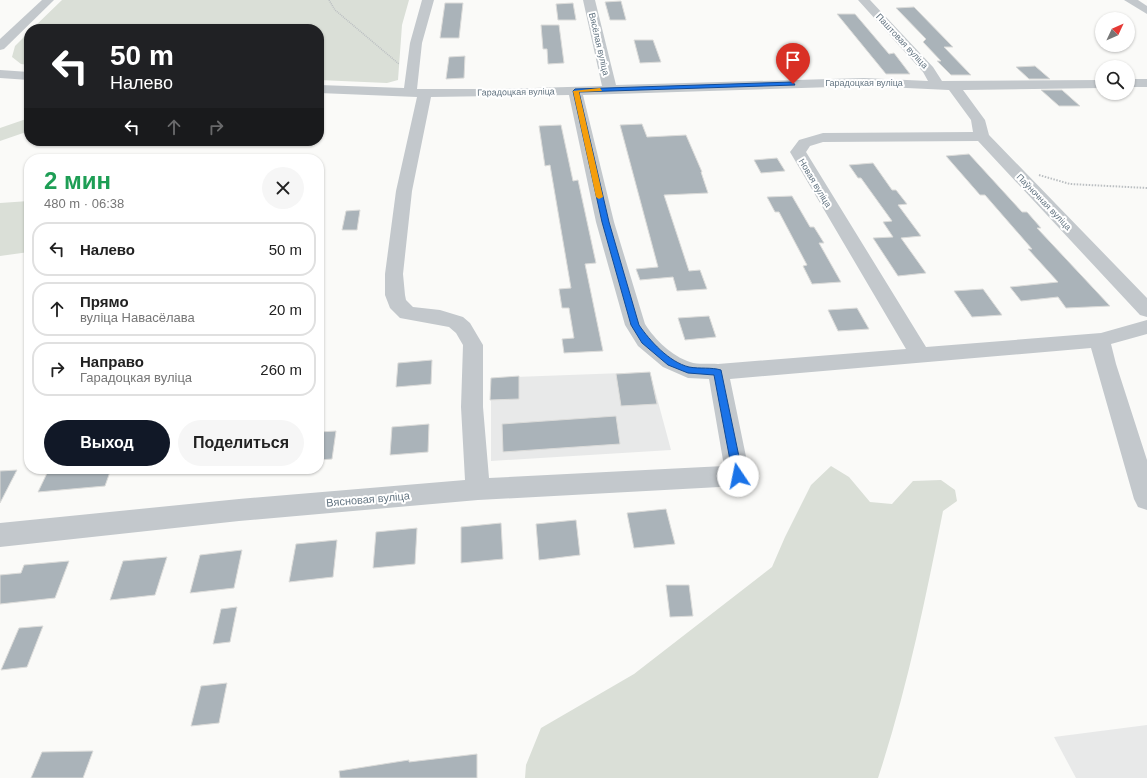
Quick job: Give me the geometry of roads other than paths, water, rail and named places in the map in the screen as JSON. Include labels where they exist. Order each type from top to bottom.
[{"type":"street","points":[[0,46],[48,0]]},
{"type":"street","points":[[428,0],[416,43],[413,76],[417,92],[394,274],[395,295],[398,303],[407,313],[418,316],[440,317],[456,322],[463,328],[473,345],[472,407],[478,489]]},
{"type":"street","name":"Вясёлая вуліца","points":[[589,0],[610,89]]},
{"type":"street","name":"Паштовая вуліца","points":[[864,0],[928,70],[945,85]]},
{"type":"street","points":[[1130,0],[1147,11]]},
{"type":"street","points":[[0,74],[24,76]]},
{"type":"street","name":"Гарадоцкая вуліца","points":[[324,89],[417,92],[575,91],[864,82],[945,85],[1095,84]]},
{"type":"street","points":[[1135,83],[1147,83]]},
{"type":"street","name":"Паўночная вуліца","points":[[945,85],[978,120],[982,136],[1147,310]]},
{"type":"street","points":[[575,91],[605,222],[635,325],[645,341],[671,362],[688,370],[718,372],[1102,340],[1147,327]]},
{"type":"street","name":"Новая вуліца","points":[[920,355],[798,152],[804,143],[823,138],[982,136]]},
{"type":"street","points":[[1102,340],[1101,350],[1147,498]]},
{"type":"street","name":"Вясновая вуліца","points":[[0,535],[239,510],[478,489],[738,476],[718,372]]}]
